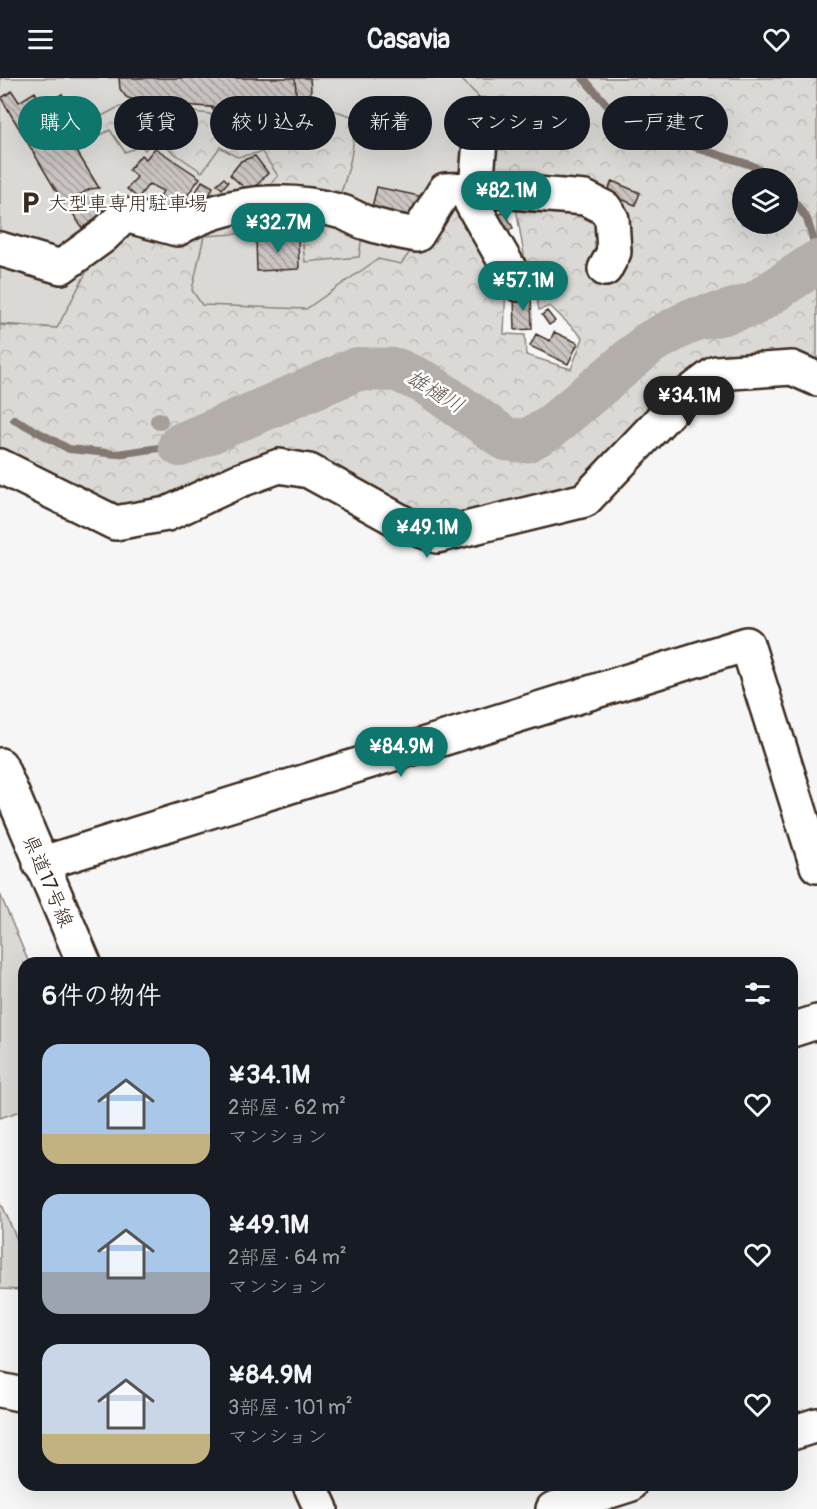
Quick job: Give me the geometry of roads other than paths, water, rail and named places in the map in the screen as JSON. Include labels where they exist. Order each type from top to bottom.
[{"type":"street","points":[[479,150],[476,189],[471,202],[518,284]]},
{"type":"street","points":[[0,249],[61,267],[102,237],[125,215],[177,229],[196,218],[220,209],[281,201],[343,213],[365,223],[417,236],[446,190],[476,189],[585,198],[605,208],[612,219],[614,252],[605,269]]},
{"type":"street","points":[[0,465],[115,523],[167,514],[238,481],[279,466],[309,471],[407,525],[437,536],[585,500],[679,401],[716,373],[792,368],[817,380]]},
{"type":"street","points":[[40,864],[747,644],[817,866]]},
{"type":"street","name":"県道17号線","points":[[0,765],[81,957]]},
{"type":"street","points":[[798,1028],[817,1022]]},
{"type":"street","points":[[0,1390],[18,1394]]},
{"type":"street","points":[[798,1431],[817,1425]]},
{"type":"street","points":[[313,1491],[321,1509]]},
{"type":"street","points":[[553,1509],[610,1491]]},
{"type":"waterway","points":[[583,78],[607,105],[643,125],[700,149],[756,168]]},
{"type":"waterway","points":[[798,207],[807,219],[817,252]]},
{"type":"waterway","name":"雄樋川","points":[[180,445],[357,369],[397,370],[426,383],[506,439],[526,441],[548,429],[651,342],[692,320],[754,304],[817,262]]},
{"type":"waterway","name":"雄樋川","points":[[14,419],[69,449],[117,454],[180,445]]},
{"type":"place","name":"大型車専用駐車場","points":[[30,203]]}]
